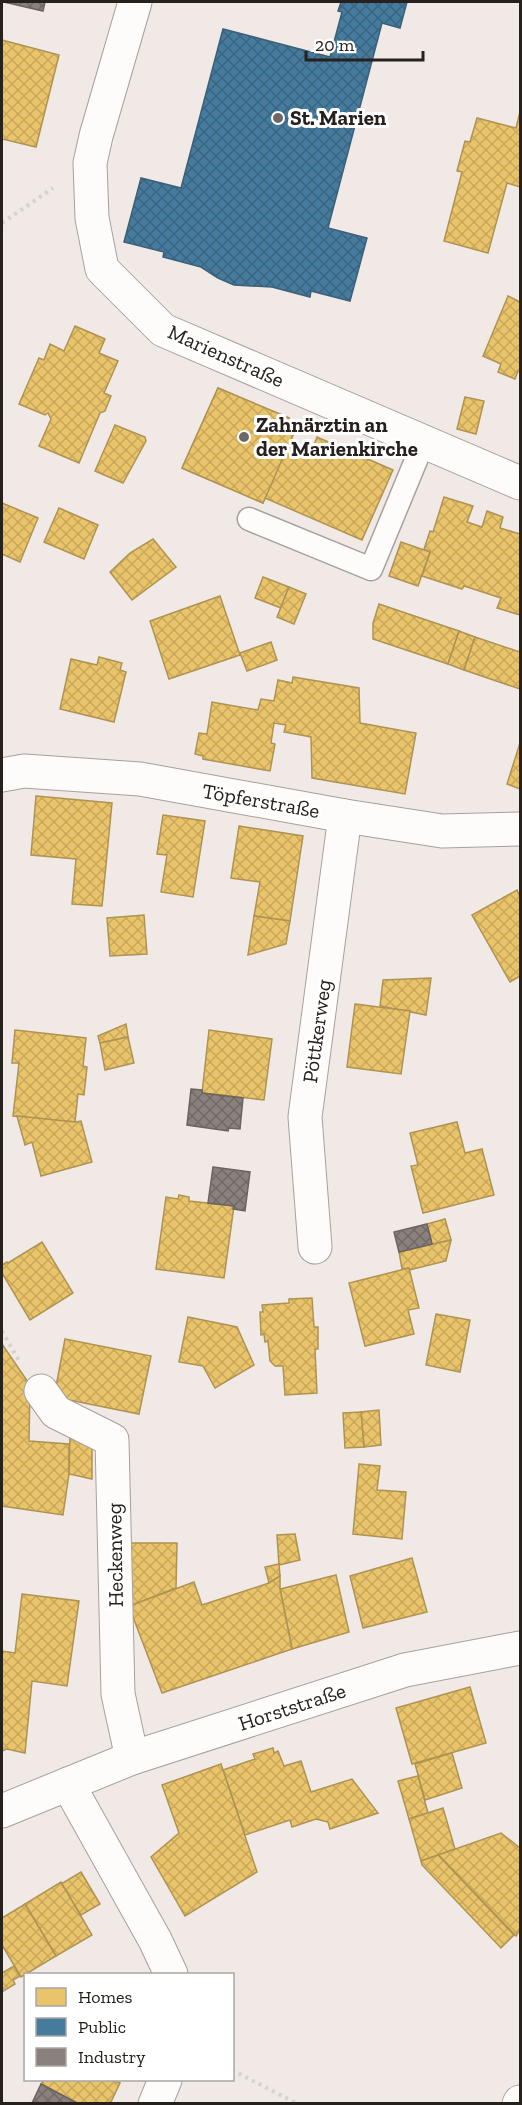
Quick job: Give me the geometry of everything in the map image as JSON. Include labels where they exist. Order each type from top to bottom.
[{"type":"street","name":"Marienstraße","points":[[135,2],[90,163],[92,218],[102,269],[163,330],[520,483]]},
{"type":"street","name":"Töpferstraße","points":[[2,775],[24,771],[140,779],[442,831],[520,830]]},
{"type":"street","name":"Pöttkerweg","points":[[315,1246],[305,1117],[345,816]]},
{"type":"street","name":"Heckenweg","points":[[41,1391],[56,1412],[112,1440],[118,1694],[132,1758]]},
{"type":"street","name":"Horststraße","points":[[2,1810],[132,1758],[405,1670],[520,1648]]},
{"type":"street","points":[[68,1784],[155,1940],[171,1973]]},
{"type":"street","points":[[155,2103],[164,2081]]},
{"type":"lane","points":[[249,519],[371,569],[424,441]]},
{"type":"path","points":[[2,223],[90,163]]},
{"type":"path","points":[[234,2071],[298,2103]]},
{"type":"building: Homes","points":[[2,40],[59,55],[36,147],[2,139]]},
{"type":"building: Homes","points":[[520,112],[520,187],[507,183],[488,253],[444,241],[462,172],[457,171],[465,141],[470,142],[477,118],[516,128]]},
{"type":"building: Homes","points":[[508,296],[520,302],[520,372],[518,371],[515,379],[498,372],[501,364],[483,356]]},
{"type":"building: Homes","points":[[75,326],[105,339],[99,353],[118,361],[104,393],[111,396],[105,411],[100,413],[79,463],[39,446],[51,419],[48,413],[45,415],[19,404],[39,358],[44,360],[50,344],[64,351]]},
{"type":"building: Homes","points":[[218,388],[289,418],[286,424],[296,428],[288,447],[310,456],[317,437],[393,470],[362,540],[265,498],[263,503],[182,468]]},
{"type":"building: Homes","name":"Zahnärztin an der Marienkirche","points":[[218,388],[289,418],[286,424],[296,428],[263,503],[182,468]]},
{"type":"building: Homes","points":[[465,397],[484,401],[476,434],[457,429]]},
{"type":"building: Homes","points":[[115,425],[145,437],[146,441],[123,483],[95,471]]},
{"type":"building: Homes","points":[[444,497],[473,506],[467,522],[482,527],[487,511],[503,517],[500,528],[520,534],[520,615],[497,608],[501,598],[422,576],[430,552],[424,549],[430,531],[433,532]]},
{"type":"building: Homes","points":[[2,503],[38,518],[20,562],[2,554]]},
{"type":"building: Homes","points":[[59,508],[98,525],[84,559],[44,542]]},
{"type":"building: Homes","points":[[153,539],[176,567],[132,600],[110,572],[130,553]]},
{"type":"building: Homes","points":[[401,542],[430,552],[418,586],[389,576]]},
{"type":"building: Homes","points":[[263,577],[289,587],[281,608],[255,598]]},
{"type":"building: Homes","points":[[289,587],[306,594],[294,624],[277,617]]},
{"type":"building: Homes","points":[[220,596],[240,655],[169,679],[150,621]]},
{"type":"building: Homes","points":[[379,604],[459,631],[448,664],[373,639],[373,623]]},
{"type":"building: Homes","points":[[459,631],[475,637],[464,670],[448,664]]},
{"type":"building: Homes","points":[[475,637],[520,652],[520,689],[464,670]]},
{"type":"building: Homes","points":[[271,642],[277,660],[247,671],[240,653]]},
{"type":"building: Homes","points":[[99,657],[122,663],[120,670],[126,672],[114,722],[60,709],[71,659],[97,665]]},
{"type":"building: Homes","points":[[293,677],[359,688],[360,723],[416,733],[405,794],[312,778],[311,737],[284,732],[286,725],[274,723],[271,743],[275,744],[270,771],[203,759],[203,756],[195,754],[199,733],[207,734],[212,702],[258,710],[261,699],[274,701],[278,680],[292,683]]},
{"type":"building: Homes","points":[[520,743],[520,789],[507,784]]},
{"type":"building: Homes","points":[[36,796],[112,803],[102,906],[72,904],[76,859],[31,855]]},
{"type":"building: Homes","points":[[163,815],[205,821],[193,897],[161,892],[167,855],[157,854]]},
{"type":"building: Homes","points":[[239,826],[303,836],[290,921],[254,916],[260,882],[231,878]]},
{"type":"building: Homes","points":[[517,890],[520,897],[520,976],[510,982],[472,915]]},
{"type":"building: Homes","points":[[144,915],[147,954],[110,956],[107,918]]},
{"type":"building: Homes","points":[[254,916],[290,921],[286,944],[248,955]]},
{"type":"building: Homes","points":[[431,978],[426,1015],[380,1006],[383,980]]},
{"type":"building: Homes","points":[[355,1004],[410,1011],[401,1074],[347,1067]]},
{"type":"building: Homes","points":[[126,1024],[128,1037],[100,1043],[98,1036]]},
{"type":"building: Homes","points":[[15,1030],[86,1038],[83,1066],[87,1067],[84,1095],[78,1094],[75,1122],[13,1116],[19,1063],[12,1063]]},
{"type":"building: Homes","points":[[209,1030],[272,1039],[264,1100],[202,1093]]},
{"type":"building: Homes","points":[[128,1037],[134,1063],[105,1070],[100,1043]]},
{"type":"building: Homes","points":[[17,1116],[81,1121],[92,1162],[41,1176],[32,1142],[25,1145]]},
{"type":"building: Homes","points":[[457,1122],[465,1153],[482,1149],[494,1195],[423,1213],[411,1166],[418,1165],[410,1133]]},
{"type":"building: Homes","points":[[179,1195],[189,1197],[189,1201],[234,1206],[224,1278],[156,1269],[166,1197],[178,1199]]},
{"type":"building: Homes","points":[[445,1219],[451,1240],[432,1244],[427,1224]]},
{"type":"building: Homes","points":[[451,1240],[446,1261],[409,1270],[409,1268],[402,1269],[399,1252]]},
{"type":"building: Homes","points":[[42,1242],[73,1293],[30,1320],[2,1273],[2,1265]]},
{"type":"building: Homes","points":[[409,1268],[419,1308],[408,1310],[414,1334],[365,1346],[349,1283]]},
{"type":"building: Homes","points":[[312,1298],[314,1327],[318,1327],[318,1349],[315,1349],[317,1393],[285,1395],[283,1366],[275,1366],[270,1361],[268,1341],[265,1342],[264,1334],[261,1335],[260,1312],[263,1312],[262,1305],[289,1303],[289,1299]]},
{"type":"building: Homes","points":[[436,1314],[470,1320],[460,1372],[426,1365]]},
{"type":"building: Homes","points":[[188,1317],[237,1327],[254,1365],[215,1388],[203,1366],[179,1362]]},
{"type":"building: Homes","points":[[65,1339],[151,1356],[139,1414],[54,1397]]},
{"type":"building: Homes","points":[[2,1344],[30,1385],[29,1441],[69,1444],[69,1474],[63,1515],[2,1506]]},
{"type":"building: Homes","points":[[379,1410],[381,1445],[364,1447],[361,1412]]},
{"type":"building: Homes","points":[[361,1412],[364,1447],[345,1448],[343,1413]]},
{"type":"building: Homes","points":[[70,1434],[87,1440],[92,1449],[92,1479],[69,1474]]},
{"type":"building: Homes","points":[[359,1464],[380,1466],[377,1490],[406,1492],[402,1539],[353,1534]]},
{"type":"building: Homes","points":[[295,1534],[300,1560],[279,1565],[277,1535]]},
{"type":"building: Homes","points":[[129,1543],[177,1543],[176,1588],[132,1605]]},
{"type":"building: Homes","points":[[412,1558],[427,1612],[363,1628],[350,1576]]},
{"type":"building: Homes","points":[[279,1564],[280,1576],[269,1583],[265,1567]]},
{"type":"building: Homes","points":[[336,1575],[349,1632],[292,1649],[280,1589]]},
{"type":"building: Homes","points":[[280,1576],[280,1589],[292,1649],[162,1693],[130,1609],[132,1605],[194,1582],[202,1605],[269,1583]]},
{"type":"building: Homes","points":[[22,1594],[79,1601],[67,1686],[32,1681],[25,1753],[7,1749],[2,1751],[2,1651],[15,1653]]},
{"type":"building: Homes","points":[[470,1687],[486,1743],[412,1764],[396,1708]]},
{"type":"building: Homes","points":[[273,1748],[274,1753],[278,1751],[284,1766],[301,1761],[311,1792],[352,1779],[378,1813],[330,1829],[328,1822],[316,1819],[292,1827],[290,1820],[245,1835],[223,1770],[255,1759],[253,1754]]},
{"type":"building: Homes","points":[[452,1753],[462,1788],[425,1800],[415,1764]]},
{"type":"building: Homes","points":[[221,1764],[257,1872],[185,1916],[151,1857],[179,1833],[162,1785]]},
{"type":"building: Homes","points":[[418,1776],[428,1813],[409,1819],[398,1781]]},
{"type":"building: Homes","points":[[443,1808],[455,1849],[421,1861],[409,1819]]},
{"type":"building: Homes","points":[[501,1833],[520,1848],[520,1929],[516,1936],[438,1855]]},
{"type":"building: Homes","points":[[438,1855],[514,1935],[501,1948],[422,1865],[421,1861]]},
{"type":"building: Homes","points":[[81,1872],[100,1904],[81,1915],[61,1884]]},
{"type":"building: Homes","points":[[61,1882],[92,1935],[56,1956],[25,1904]]},
{"type":"building: Homes","points":[[25,1904],[56,1956],[24,1973],[21,1977],[2,1945],[2,1918]]},
{"type":"building: Homes","points":[[14,1966],[20,1976],[13,1980],[15,1984],[2,1992],[2,1973]]},
{"type":"building: Homes","points":[[43,2081],[115,2081],[120,2083],[110,2104],[79,2104],[41,2084]]},
{"type":"building: Public","name":"St. Marien","points":[[341,2],[407,2],[400,28],[382,23],[328,228],[367,238],[350,301],[311,291],[310,297],[272,287],[234,285],[201,267],[163,257],[164,252],[124,242],[141,178],[181,188],[223,29],[330,57],[342,12],[338,11]]},
{"type":"building: Industry","points":[[4,2],[45,2],[43,11]]},
{"type":"building: Industry","points":[[191,1089],[202,1090],[202,1093],[243,1098],[240,1129],[229,1128],[228,1131],[187,1125]]},
{"type":"building: Industry","points":[[213,1167],[250,1172],[245,1211],[233,1209],[234,1206],[208,1203]]},
{"type":"building: Industry","points":[[427,1224],[432,1244],[399,1252],[394,1232]]},
{"type":"building: Industry","points":[[41,2084],[79,2104],[32,2103]]},
{"type":"place","name":"St. Marien","points":[[278,118]]},
{"type":"place","name":"Zahnärztin an der Marienkirche","points":[[244,437]]}]
